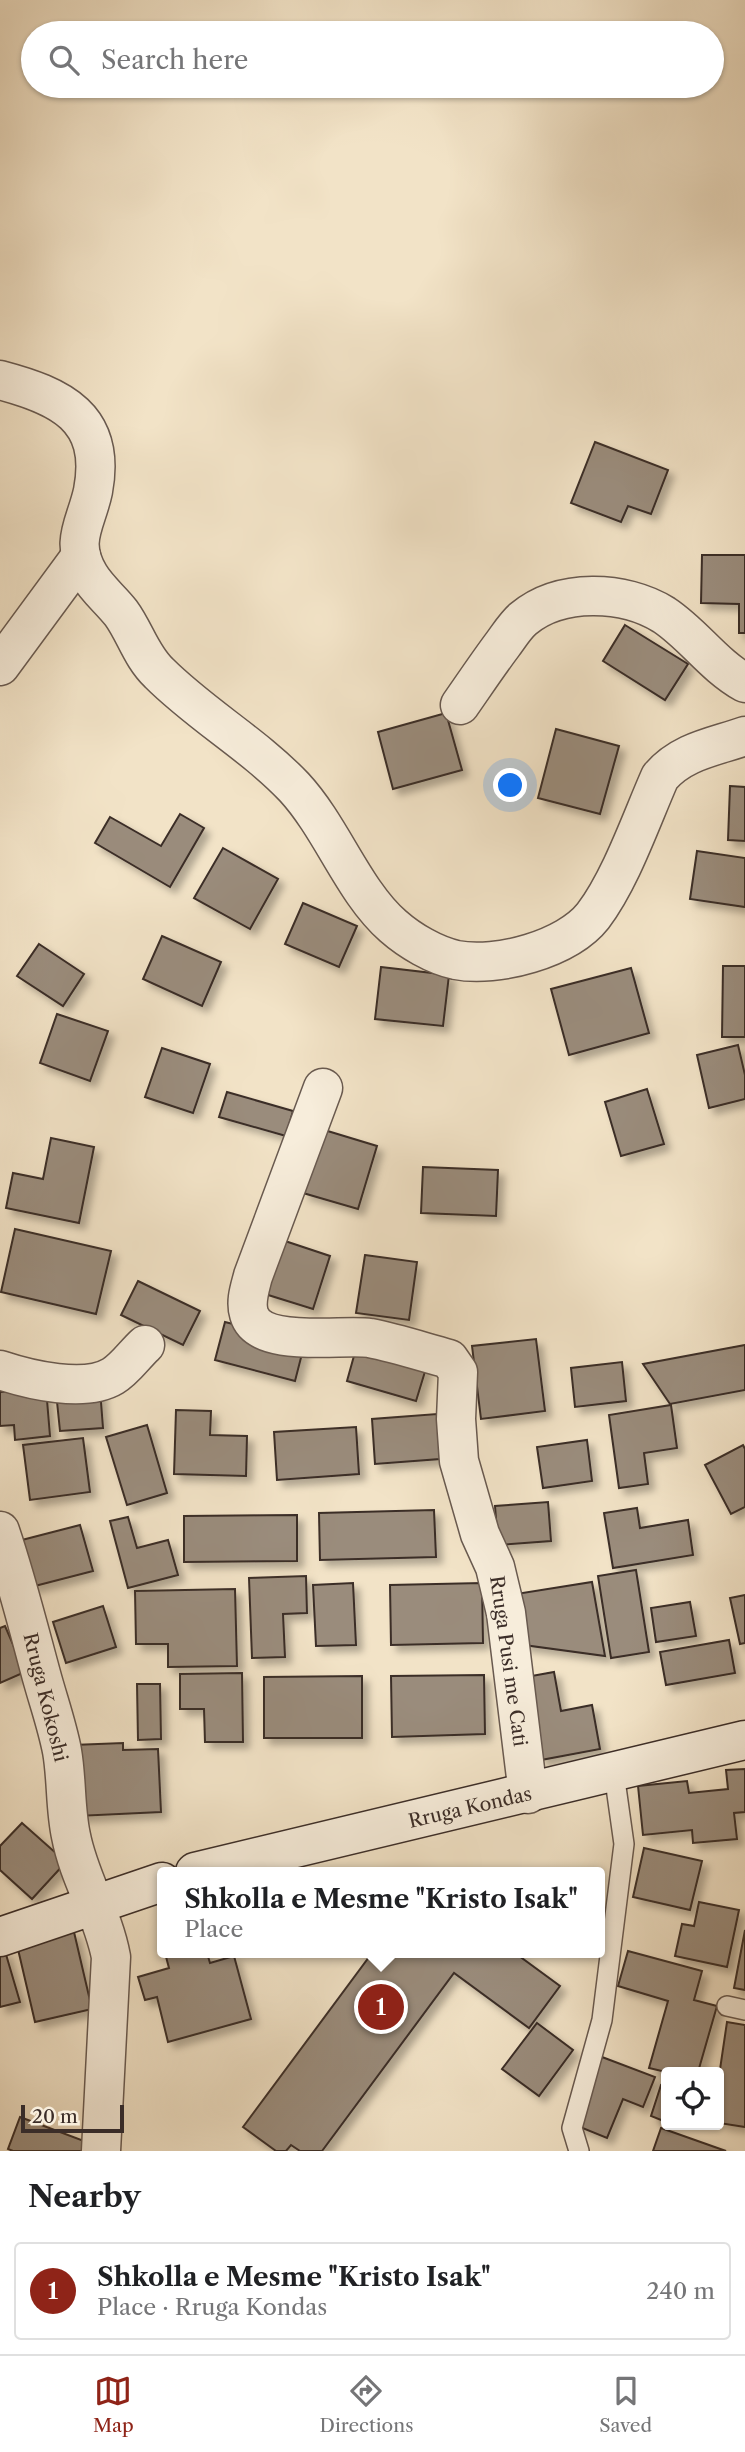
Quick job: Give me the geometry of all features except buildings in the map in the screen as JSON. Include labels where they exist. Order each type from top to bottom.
[{"type":"street","points":[[0,380],[37,390],[59,401],[81,421],[89,433],[95,458],[93,489],[81,525],[81,556],[91,578],[134,631],[143,653],[156,671],[222,728],[270,764],[295,789],[317,816],[375,906],[393,926],[435,953],[456,960],[478,961],[529,953],[551,946],[575,933],[592,917],[610,890],[660,777],[669,766],[684,756],[745,736]]},
{"type":"street","points":[[0,666],[81,556]]},
{"type":"street","points":[[460,705],[522,620],[544,606],[591,596],[634,602],[662,614],[686,631],[722,668],[745,683]]},
{"type":"street","name":"Rruga Pusi me Cati","points":[[323,1088],[253,1276],[248,1311],[252,1321],[266,1331],[288,1337],[370,1338],[449,1359],[455,1365],[458,1372],[456,1419],[459,1461],[480,1534],[495,1567],[506,1613],[528,1794]]},
{"type":"street","points":[[0,1370],[36,1380],[68,1384],[96,1382],[114,1376],[145,1345]]},
{"type":"street","name":"Rruga Kokoshi","points":[[0,1531],[56,1723],[75,1855],[108,1938],[111,1957],[101,2151]]},
{"type":"street","name":"Rruga Kondas","points":[[216,1867],[745,1740]]},
{"type":"street","points":[[0,1937],[157,1884]]},
{"type":"lane","points":[[579,2151],[572,2128],[602,2020],[624,1844],[614,1773]]},
{"type":"place","name":"Shkolla e Mesme \"Kristo Isak\"","points":[[381,2007]]}]
